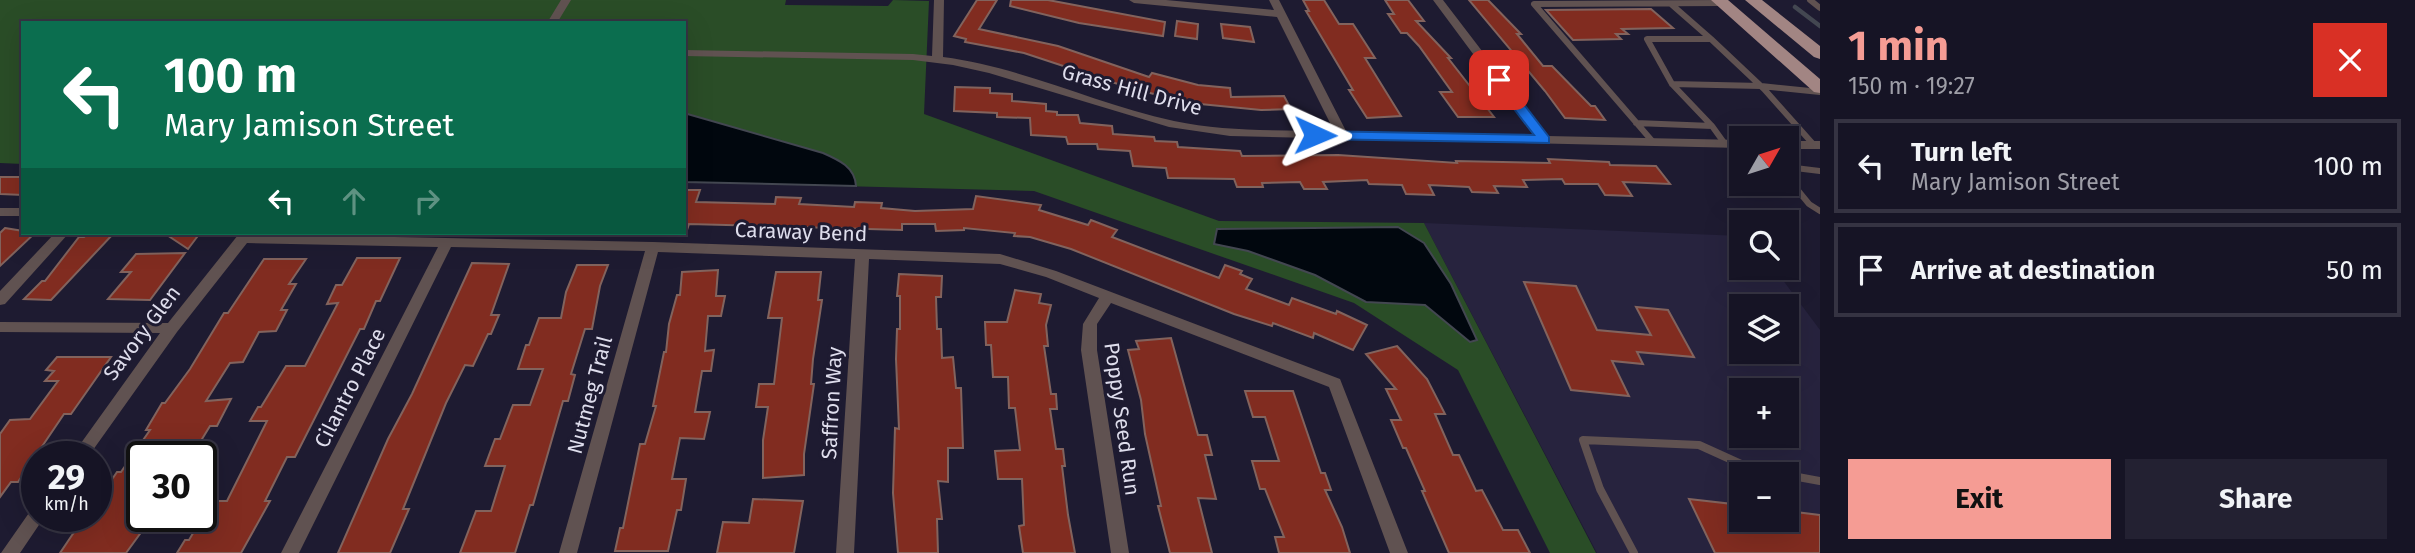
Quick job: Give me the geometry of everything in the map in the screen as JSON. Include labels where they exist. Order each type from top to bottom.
[{"type":"main road","points":[[1754,0],[1820,54]]},
{"type":"main road","points":[[1721,2],[1820,90]]},
{"type":"street","points":[[553,21],[566,0]]},
{"type":"street","points":[[937,60],[939,0]]},
{"type":"street","points":[[1134,0],[1281,14]]},
{"type":"street","points":[[1274,0],[1342,135]]},
{"type":"street","points":[[1437,0],[1544,140]]},
{"type":"street","name":"Grass Hill Drive","points":[[686,53],[937,60],[991,70],[1173,124],[1230,132],[1729,144]]},
{"type":"street","points":[[1799,145],[1817,145]]},
{"type":"street","points":[[0,212],[21,212]]},
{"type":"street","points":[[0,300],[60,235]]},
{"type":"street","name":"Caraway Bend","points":[[243,238],[653,247],[1000,259],[1051,274],[1335,383],[1399,553]]},
{"type":"street","name":"Savory Glen","points":[[91,441],[172,328],[243,238]]},
{"type":"street","name":"Cilantro Place","points":[[290,553],[447,242]]},
{"type":"street","name":"Nutmeg Trail","points":[[568,553],[653,247]]},
{"type":"street","name":"Saffron Way","points":[[845,553],[862,256]]},
{"type":"street","name":"Poppy Seed Run","points":[[1108,296],[1090,324],[1089,351],[1120,553]]},
{"type":"street","points":[[0,327],[172,328]]},
{"type":"street","points":[[10,553],[25,532]]},
{"type":"lane","points":[[1810,0],[1820,8]]},
{"type":"lane","points":[[1533,2],[1721,2]]},
{"type":"lane","points":[[1533,2],[1653,142]]},
{"type":"lane","points":[[1671,4],[1761,86],[1817,145]]},
{"type":"lane","points":[[1711,39],[1647,39],[1672,84],[1712,126],[1724,144]]},
{"type":"lane","points":[[1672,84],[1761,86],[1795,92],[1820,90]]},
{"type":"lane","points":[[1636,123],[1712,126]]},
{"type":"lane","points":[[1799,168],[1820,171]]},
{"type":"lane","points":[[1799,192],[1809,204],[1820,211]]},
{"type":"lane","points":[[1634,553],[1600,489],[1583,440],[1699,445],[1737,462]]},
{"type":"lane","points":[[1799,478],[1820,481]]},
{"type":"shaded area","points":[[686,114],[823,153],[849,169],[856,186],[686,182]]},
{"type":"shaded area","points":[[1424,223],[1729,236],[1729,280],[1783,280],[1793,294],[1729,294],[1729,364],[1799,364],[1799,302],[1820,330],[1820,553],[1597,553]]},
{"type":"shaded area","points":[[1398,227],[1424,243],[1451,284],[1477,340],[1470,342],[1425,305],[1366,302],[1315,275],[1248,251],[1214,244],[1217,229]]},
{"type":"green space","points":[[0,0],[786,0],[785,5],[888,6],[893,0],[929,1],[924,114],[1219,221],[1424,223],[1596,553],[1550,553],[1458,370],[1354,303],[1034,191],[686,182],[686,21],[21,21],[21,164],[0,163]]},
{"type":"building","points":[[977,0],[997,0],[979,29],[1058,46],[1149,77],[1152,73],[1198,85],[1230,88],[1231,97],[1284,96],[1291,109],[1261,110],[1190,103],[1130,88],[1024,53],[965,42],[966,39],[954,36]]},
{"type":"building","points":[[1011,0],[1048,0],[1165,22],[1163,36],[1079,23],[1010,6]]},
{"type":"building","points":[[1303,0],[1324,0],[1339,24],[1353,24],[1375,58],[1365,58],[1401,116],[1367,118],[1306,11],[1309,11]]},
{"type":"building","points":[[1385,0],[1408,0],[1424,21],[1416,21],[1451,58],[1448,58],[1494,117],[1458,117],[1440,92],[1452,92],[1419,46],[1407,33],[1401,33],[1388,14],[1394,14]]},
{"type":"building","points":[[1469,0],[1488,0],[1521,34],[1517,34],[1543,66],[1552,66],[1591,106],[1595,106],[1605,120],[1565,118]]},
{"type":"building","points":[[1651,9],[1673,28],[1622,29],[1628,34],[1616,34],[1621,39],[1573,40],[1546,10]]},
{"type":"building","points":[[1177,21],[1198,24],[1197,39],[1175,36]]},
{"type":"building","points":[[1221,24],[1250,27],[1254,42],[1223,38]]},
{"type":"building","points":[[955,87],[990,88],[990,93],[1012,94],[1012,101],[1046,104],[1046,111],[1057,112],[1057,115],[1078,115],[1080,123],[1112,126],[1113,134],[1154,137],[1155,141],[1177,142],[1178,147],[1240,151],[1242,156],[1338,155],[1457,163],[1456,161],[1550,163],[1548,159],[1609,162],[1610,165],[1656,166],[1670,184],[1623,182],[1632,196],[1605,195],[1598,184],[1565,184],[1562,179],[1523,180],[1527,187],[1494,186],[1498,193],[1472,192],[1469,187],[1429,185],[1434,195],[1406,194],[1402,185],[1369,184],[1367,180],[1323,182],[1327,189],[1304,189],[1300,182],[1237,187],[1234,179],[1168,178],[1166,168],[1133,166],[1130,151],[1098,149],[1097,144],[1068,144],[1066,137],[1031,135],[1030,118],[954,111]]},
{"type":"building","points":[[0,177],[21,177],[21,195],[0,194]]},
{"type":"building","points":[[686,190],[700,190],[696,202],[775,204],[776,197],[801,198],[799,204],[854,207],[855,202],[882,203],[881,208],[915,211],[973,209],[976,196],[1041,205],[1039,210],[1088,225],[1091,220],[1117,230],[1112,237],[1219,278],[1225,265],[1242,271],[1240,274],[1252,279],[1246,289],[1289,305],[1292,298],[1336,314],[1337,311],[1367,325],[1353,350],[1314,333],[1313,338],[1273,323],[1272,326],[1234,314],[1071,249],[1030,237],[1014,236],[1015,233],[964,228],[936,231],[935,224],[902,224],[902,230],[689,224],[687,230]]},
{"type":"building","points":[[5,228],[21,231],[21,235],[33,235],[0,266],[0,233]]},
{"type":"building","points":[[112,235],[51,300],[24,299],[45,281],[79,237]]},
{"type":"building","points":[[167,235],[198,235],[188,249]]},
{"type":"building","points":[[185,253],[150,300],[108,299],[131,272],[121,272],[136,254]]},
{"type":"building","points":[[357,258],[400,258],[380,301],[376,301],[364,329],[360,329],[295,457],[287,457],[265,501],[270,501],[241,553],[177,553],[194,532],[217,532],[217,501],[227,501],[267,421],[250,421],[286,366],[305,366],[338,303],[327,304],[336,285],[342,285]]},
{"type":"building","points":[[264,259],[306,259],[289,284],[296,284],[281,310],[287,310],[276,331],[259,332],[243,362],[230,363],[206,401],[231,399],[217,426],[210,426],[201,441],[142,441],[162,403],[165,403],[190,369],[224,313],[228,313]]},
{"type":"building","points":[[472,263],[509,264],[491,315],[499,315],[473,366],[465,365],[446,403],[403,509],[409,509],[390,553],[338,553],[388,439],[412,394]]},
{"type":"building","points":[[577,265],[608,265],[600,286],[592,329],[585,329],[571,374],[575,375],[568,401],[563,401],[533,505],[530,505],[515,553],[460,553],[476,511],[491,511],[505,466],[485,466],[495,439],[500,439],[513,405],[530,405],[543,369],[518,369],[526,345],[529,345],[539,318],[561,318],[566,292]]},
{"type":"building","points":[[718,270],[716,296],[725,296],[721,316],[708,316],[705,351],[714,350],[711,371],[702,371],[695,412],[710,412],[704,439],[680,438],[672,479],[686,479],[681,510],[677,510],[668,551],[615,551],[620,528],[623,528],[640,444],[645,444],[656,406],[653,406],[666,352],[669,324],[677,295],[680,295],[682,272]]},
{"type":"building","points":[[776,272],[821,272],[818,300],[822,300],[813,359],[811,384],[814,384],[804,454],[804,475],[763,478],[763,440],[768,407],[756,407],[759,384],[774,384],[782,318],[768,318]]},
{"type":"building","points":[[899,274],[942,276],[941,297],[936,297],[937,329],[941,329],[942,358],[953,357],[956,388],[961,388],[963,448],[948,448],[948,482],[938,481],[942,519],[937,519],[938,553],[898,553],[893,493],[895,428],[899,429],[896,359],[897,329],[900,329],[900,296],[897,296]]},
{"type":"building","points":[[1524,282],[1576,286],[1597,330],[1651,335],[1636,307],[1668,310],[1694,357],[1637,352],[1643,364],[1612,361],[1629,396],[1571,390]]},
{"type":"building","points":[[1015,290],[1041,294],[1039,303],[1051,305],[1046,325],[1048,346],[1044,346],[1051,394],[1056,394],[1057,409],[1050,409],[1056,449],[1063,449],[1065,466],[1062,466],[1075,553],[1023,553],[1019,526],[1024,525],[1022,479],[998,479],[995,451],[1020,450],[1015,408],[1009,408],[1008,377],[993,377],[991,345],[986,345],[985,322],[1007,322]]},
{"type":"building","points":[[1171,338],[1198,435],[1207,435],[1212,455],[1205,455],[1216,499],[1198,498],[1212,553],[1170,553],[1158,506],[1161,506],[1145,434],[1141,400],[1128,350],[1139,349],[1136,341]]},
{"type":"building","points":[[1397,346],[1427,379],[1445,414],[1435,414],[1453,455],[1459,455],[1476,491],[1482,490],[1503,530],[1518,530],[1530,553],[1449,553],[1422,491],[1425,491],[1391,420],[1401,420],[1386,389],[1396,389],[1366,354]]},
{"type":"building","points":[[57,357],[111,357],[71,414],[64,414],[46,441],[21,441],[21,478],[18,482],[11,482],[0,497],[0,434],[10,420],[30,419],[58,381],[45,381],[54,371],[46,370]]},
{"type":"building","points":[[1245,391],[1293,391],[1321,473],[1325,473],[1331,490],[1325,490],[1342,527],[1350,553],[1279,553],[1275,537],[1284,537],[1265,489],[1260,489],[1252,461],[1279,461],[1265,417],[1253,417]]},
{"type":"building","points":[[126,465],[126,532],[141,532],[126,553],[60,553],[74,532],[112,532],[112,479],[117,472],[121,472]]},
{"type":"building","points":[[753,499],[803,501],[794,553],[717,553],[723,522],[749,523]]},
{"type":"building","points":[[1689,499],[1729,504],[1729,532],[1799,532],[1799,512],[1820,515],[1820,553],[1715,553]]},
{"type":"waterway","points":[[1795,7],[1820,26]]},
{"type":"route","points":[[1315,135],[1544,140],[1499,80]]}]
